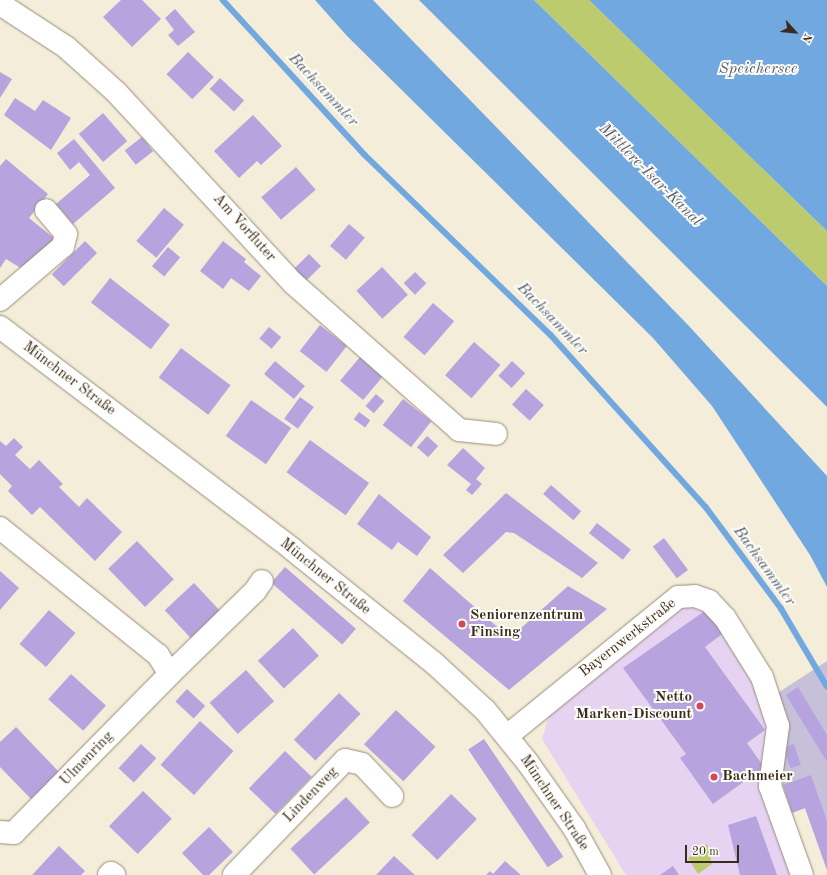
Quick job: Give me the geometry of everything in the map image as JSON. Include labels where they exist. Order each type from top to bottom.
[{"type":"street","name":"Am Vorfluter","points":[[0,4],[66,47],[117,93],[293,283],[460,430],[496,434]]},
{"type":"street","points":[[0,300],[63,246],[66,234],[46,210]]},
{"type":"street","name":"Münchner Straße","points":[[0,327],[279,540],[434,663],[485,710],[507,736],[574,828],[600,875]]},
{"type":"street","points":[[0,528],[158,655],[170,674]]},
{"type":"street","name":"Ulmenring","points":[[0,832],[14,834],[170,674],[255,591],[262,580]]},
{"type":"street","name":"Bayernwerkstraße","points":[[507,736],[678,597],[695,596],[709,602],[725,618],[762,677],[778,726],[770,786],[802,875]]},
{"type":"street","name":"Lindenweg","points":[[234,875],[345,760],[362,764],[392,796]]},
{"type":"shaded area","points":[[704,606],[746,668],[772,725],[792,875],[626,875],[542,739],[549,715],[683,608]]},
{"type":"shaded area","points":[[827,661],[827,870],[805,808],[792,813],[783,785],[776,694]]},
{"type":"green space","points":[[534,0],[589,0],[827,231],[827,286]]},
{"type":"green space","points":[[707,844],[712,864],[698,874],[688,858]]},
{"type":"water","points":[[315,0],[373,0],[688,325],[827,476],[827,587],[810,555],[712,406],[653,338],[347,36]]},
{"type":"water","name":"Mittlere-Isar-Kanal","points":[[419,0],[534,0],[827,286],[827,407]]},
{"type":"water","name":"Speichersee","points":[[589,0],[827,0],[827,231],[660,69]]},
{"type":"building","points":[[121,0],[142,0],[161,19],[132,47],[103,17]]},
{"type":"building","points":[[175,9],[195,32],[178,46],[168,35],[174,30],[165,18]]},
{"type":"building","points":[[188,52],[214,77],[192,99],[166,74]]},
{"type":"building","points":[[0,72],[12,79],[0,98]]},
{"type":"building","points":[[220,78],[244,101],[234,111],[210,89]]},
{"type":"building","points":[[15,98],[35,111],[43,100],[71,118],[51,150],[4,115]]},
{"type":"building","points":[[103,113],[127,141],[103,162],[79,134]]},
{"type":"building","points":[[253,115],[282,146],[261,165],[257,161],[239,178],[214,151]]},
{"type":"building","points":[[142,137],[153,151],[136,165],[125,151]]},
{"type":"building","points":[[74,139],[115,188],[73,224],[56,204],[90,175],[79,162],[70,170],[57,153]]},
{"type":"building","points":[[6,159],[48,194],[29,218],[55,239],[27,272],[6,259],[0,268],[0,166]]},
{"type":"building","points":[[296,167],[316,190],[281,220],[261,197]]},
{"type":"building","points":[[164,208],[184,225],[156,258],[136,241]]},
{"type":"building","points":[[349,224],[365,238],[346,260],[330,246]]},
{"type":"building","points":[[85,241],[97,253],[64,286],[52,274]]},
{"type":"building","points":[[223,241],[246,259],[244,262],[261,276],[249,291],[231,278],[223,289],[200,271]]},
{"type":"building","points":[[168,247],[180,257],[164,276],[152,266]]},
{"type":"building","points":[[309,254],[321,266],[305,282],[293,270]]},
{"type":"building","points":[[382,267],[408,295],[382,319],[356,291]]},
{"type":"building","points":[[415,272],[426,283],[415,295],[404,283]]},
{"type":"building","points":[[110,278],[170,325],[151,349],[91,302]]},
{"type":"building","points":[[433,303],[454,321],[425,355],[403,337]]},
{"type":"building","points":[[320,325],[347,346],[326,372],[300,351]]},
{"type":"building","points":[[269,327],[281,337],[272,349],[259,338]]},
{"type":"building","points":[[474,342],[500,365],[472,398],[445,375]]},
{"type":"building","points":[[181,348],[231,385],[208,415],[159,378]]},
{"type":"building","points":[[360,357],[383,376],[363,400],[340,381]]},
{"type":"building","points":[[275,361],[305,386],[294,399],[264,374]]},
{"type":"building","points":[[512,361],[525,373],[512,388],[498,376]]},
{"type":"building","points":[[526,389],[544,405],[530,421],[512,405]]},
{"type":"building","points":[[376,394],[384,401],[374,413],[366,406]]},
{"type":"building","points":[[300,397],[314,407],[298,429],[284,419]]},
{"type":"building","points":[[403,399],[431,421],[411,447],[383,425]]},
{"type":"building","points":[[251,400],[291,428],[266,464],[226,436]]},
{"type":"building","points":[[359,412],[370,420],[365,428],[354,419]]},
{"type":"building","points":[[427,436],[438,446],[428,457],[417,447]]},
{"type":"building","points":[[14,438],[23,447],[15,455],[30,469],[39,460],[63,484],[59,487],[79,507],[87,498],[122,532],[95,561],[40,507],[32,515],[8,491],[12,486],[0,474],[0,441],[6,446]]},
{"type":"building","points":[[310,440],[369,483],[346,515],[286,472]]},
{"type":"building","points":[[463,448],[485,468],[476,479],[482,484],[472,495],[466,490],[471,484],[447,465]]},
{"type":"building","points":[[551,485],[581,511],[573,520],[543,494]]},
{"type":"building","points":[[506,493],[598,563],[582,578],[514,533],[506,532],[463,573],[443,555]]},
{"type":"building","points":[[379,494],[431,537],[417,556],[398,542],[392,550],[357,524]]},
{"type":"building","points":[[597,523],[631,549],[623,560],[589,533]]},
{"type":"building","points":[[664,538],[688,570],[677,578],[653,546]]},
{"type":"building","points":[[137,541],[174,579],[145,607],[108,569]]},
{"type":"building","points":[[285,567],[356,629],[342,645],[271,583]]},
{"type":"building","name":"Seniorenzentrum Finsing","points":[[430,568],[510,638],[568,586],[607,609],[509,690],[403,601]]},
{"type":"building","points":[[0,571],[19,588],[0,610]]},
{"type":"building","points":[[194,583],[220,611],[191,638],[165,610]]},
{"type":"building","points":[[709,608],[726,631],[705,647],[765,730],[747,743],[764,767],[713,804],[680,758],[686,754],[623,668]]},
{"type":"building","points":[[49,610],[75,633],[46,667],[19,644]]},
{"type":"building","points":[[293,628],[319,656],[284,689],[258,661]]},
{"type":"building","points":[[246,670],[274,701],[238,734],[210,703]]},
{"type":"building","points":[[71,674],[106,705],[83,731],[48,699]]},
{"type":"building","points":[[798,687],[827,735],[827,762],[786,695]]},
{"type":"building","points":[[187,689],[205,706],[194,718],[175,701]]},
{"type":"building","points":[[339,693],[361,714],[315,761],[294,740]]},
{"type":"building","points":[[396,710],[435,747],[403,781],[364,744]]},
{"type":"building","points":[[200,721],[233,751],[194,795],[161,765]]},
{"type":"building","points":[[16,727],[59,772],[31,799],[0,767],[0,742]]},
{"type":"building","points":[[484,739],[563,857],[548,867],[468,750]]},
{"type":"building","points":[[141,744],[156,758],[134,782],[118,768]]},
{"type":"building","points":[[794,744],[801,765],[790,768],[784,747]]},
{"type":"building","points":[[285,751],[312,777],[275,814],[249,788]]},
{"type":"building","points":[[811,775],[827,821],[827,870],[805,808],[792,813],[783,785]]},
{"type":"building","points":[[143,791],[172,819],[138,854],[109,826]]},
{"type":"building","points":[[451,794],[477,819],[437,860],[411,835]]},
{"type":"building","points":[[346,797],[370,823],[314,874],[290,849]]},
{"type":"building","points":[[756,816],[777,875],[740,875],[728,825]]},
{"type":"building","points":[[209,827],[233,852],[209,875],[203,875],[182,853]]},
{"type":"building","points":[[59,846],[85,871],[81,875],[32,875]]},
{"type":"building","points":[[394,856],[415,875],[376,875]]},
{"type":"building","points":[[505,861],[521,875],[486,875],[490,871],[493,874]]},
{"type":"building","points":[[673,866],[679,875],[660,875]]},
{"type":"waterway","name":"Bachsammler","points":[[223,0],[365,155],[551,335],[706,507],[781,608],[827,686]]},
{"type":"place","name":"Seniorenzentrum Finsing","points":[[462,624]]},
{"type":"place","name":"Netto Marken-Discount","points":[[700,706]]},
{"type":"place","name":"Bachmeier","points":[[714,777]]}]
